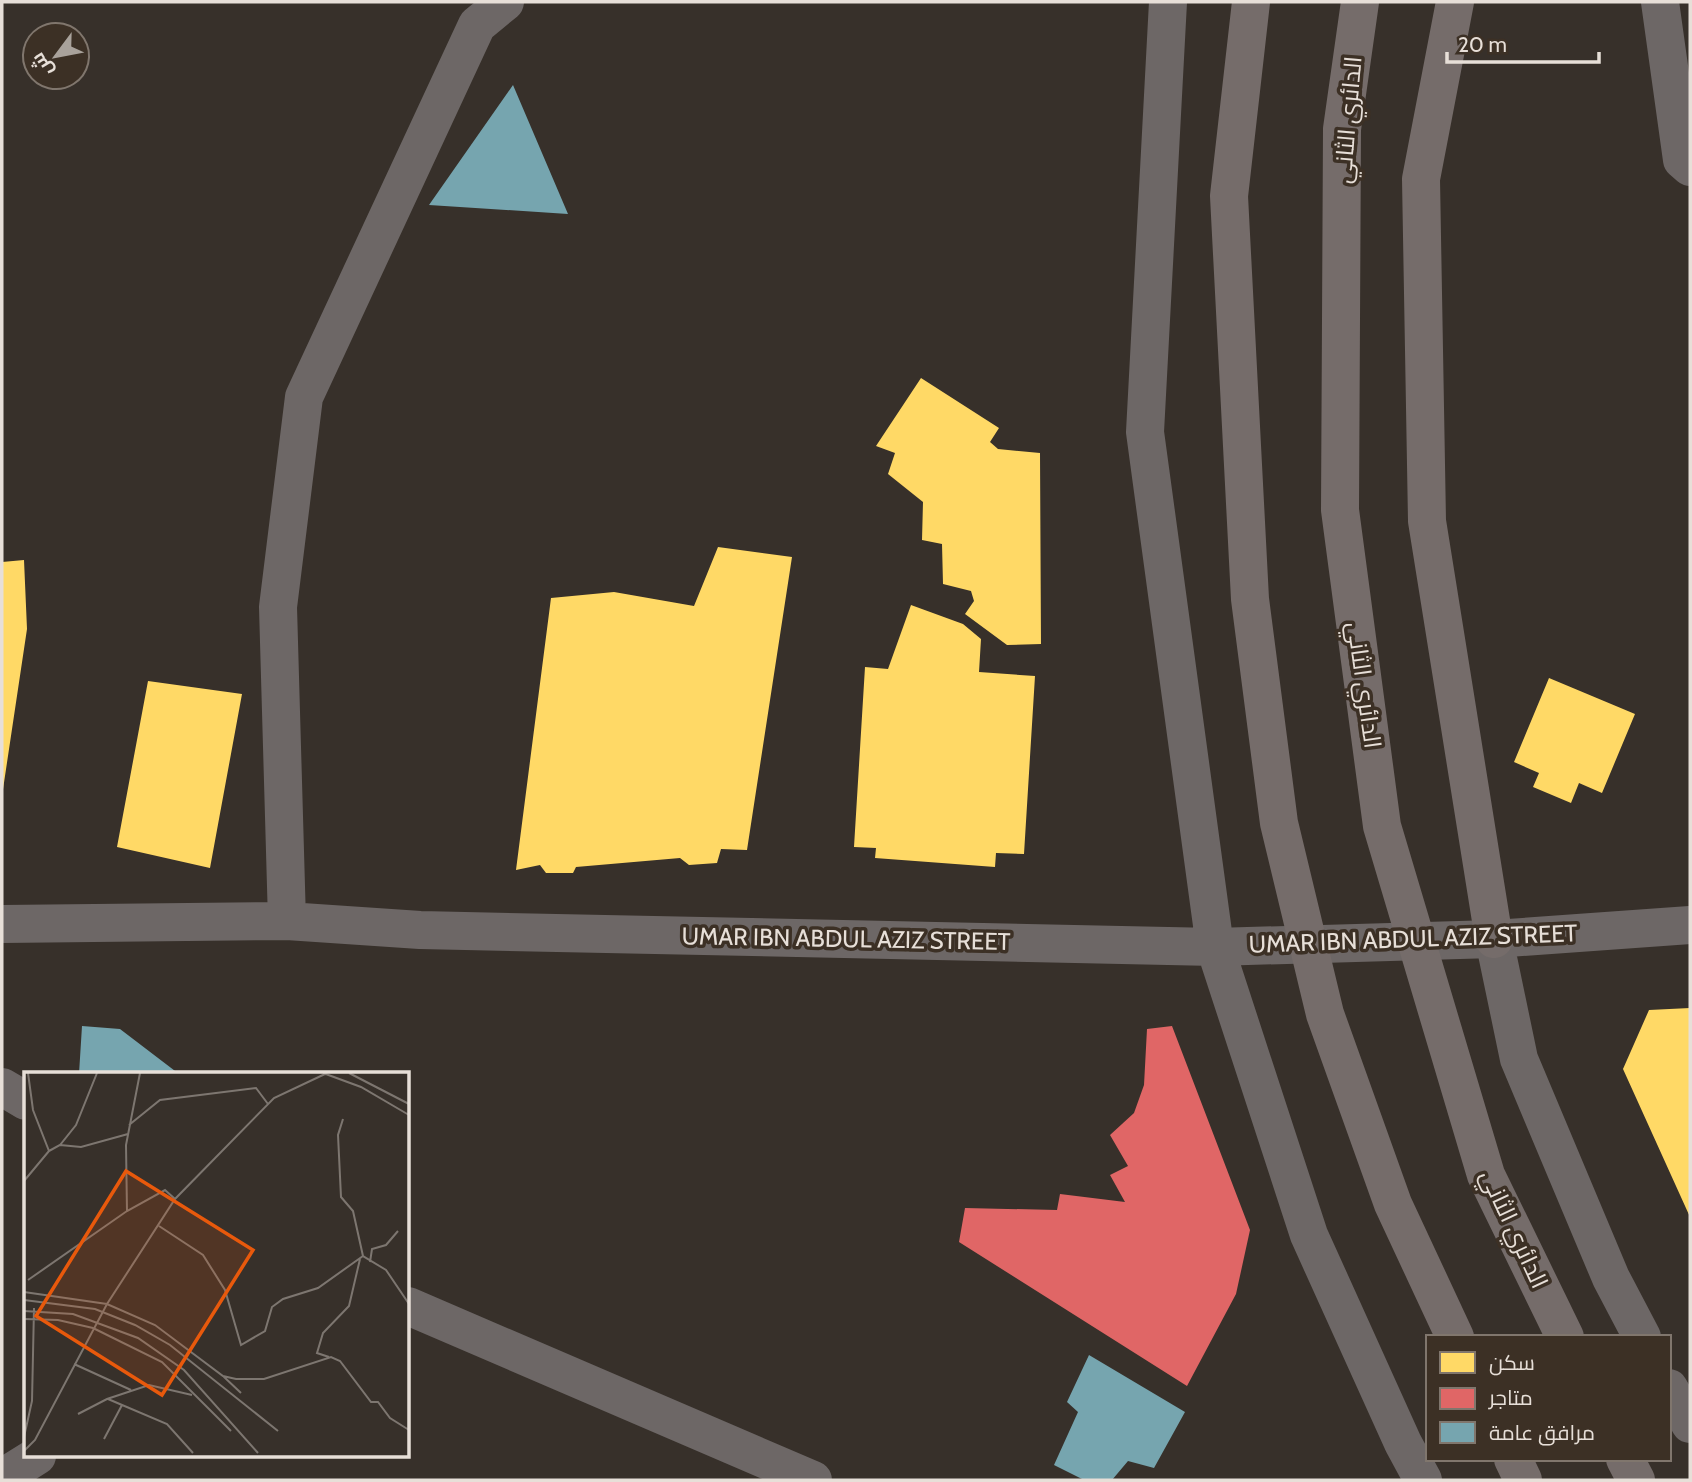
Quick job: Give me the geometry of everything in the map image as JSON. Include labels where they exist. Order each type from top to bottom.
[{"type":"highway","points":[[1251,2],[1229,196],[1250,599],[1279,823],[1325,1014],[1393,1204],[1454,1335]]},
{"type":"highway","name":"الدائري الثاني","points":[[1360,2],[1342,129],[1340,510],[1382,826],[1486,1175],[1564,1335]]},
{"type":"highway","points":[[1455,2],[1420,179],[1427,521],[1494,939]]},
{"type":"highway","points":[[1514,1461],[1522,1480]]},
{"type":"highway","points":[[1626,1461],[1636,1480]]},
{"type":"street","points":[[287,921],[278,607],[304,397],[477,25],[505,2]]},
{"type":"street","points":[[1168,2],[1145,432],[1215,947],[1309,1235],[1403,1443],[1423,1480]]},
{"type":"street","points":[[1660,2],[1682,159],[1690,167]]},
{"type":"street","name":"UMAR IBN ABDUL AZIZ STREET","points":[[2,924],[287,921],[420,930],[1215,947],[1494,939],[1690,925]]},
{"type":"street","points":[[1494,939],[1519,1059],[1611,1278],[1641,1335]]},
{"type":"street","points":[[2,1087],[24,1100]]},
{"type":"street","points":[[410,1307],[813,1480]]},
{"type":"street","points":[[1671,1391],[1690,1424]]},
{"type":"street","points":[[2,1478],[34,1458]]},
{"type":"building: سكن","points":[[921,378],[999,428],[990,442],[998,449],[1040,453],[1041,644],[1007,645],[965,614],[974,601],[971,591],[943,584],[942,544],[922,540],[923,502],[888,474],[895,453],[876,446]]},
{"type":"building: سكن","points":[[718,547],[792,557],[747,850],[721,849],[717,863],[689,865],[680,858],[576,867],[573,873],[546,873],[540,865],[516,870],[551,598],[614,592],[694,606]]},
{"type":"building: سكن","points":[[24,560],[27,629],[2,796],[2,562]]},
{"type":"building: سكن","points":[[911,605],[963,624],[981,639],[979,672],[1035,676],[1024,854],[996,853],[995,867],[875,858],[876,848],[854,847],[865,667],[888,669]]},
{"type":"building: سكن","points":[[1549,678],[1635,714],[1602,793],[1579,783],[1571,803],[1533,787],[1539,773],[1514,762]]},
{"type":"building: سكن","points":[[148,681],[242,694],[210,868],[117,847]]},
{"type":"building: سكن","points":[[1690,1008],[1690,1217],[1623,1069],[1649,1010]]},
{"type":"building: متاجر","points":[[1172,1026],[1250,1230],[1236,1294],[1187,1386],[959,1242],[965,1208],[1057,1210],[1060,1194],[1125,1202],[1110,1175],[1128,1166],[1110,1135],[1134,1113],[1144,1085],[1147,1029]]},
{"type":"building: مرافق عامة","points":[[513,85],[568,214],[429,205]]},
{"type":"building: مرافق عامة","points":[[82,1026],[120,1029],[176,1072],[79,1072]]},
{"type":"building: مرافق عامة","points":[[1089,1355],[1185,1412],[1154,1468],[1128,1461],[1112,1480],[1084,1480],[1054,1465],[1078,1412],[1067,1402]]}]
